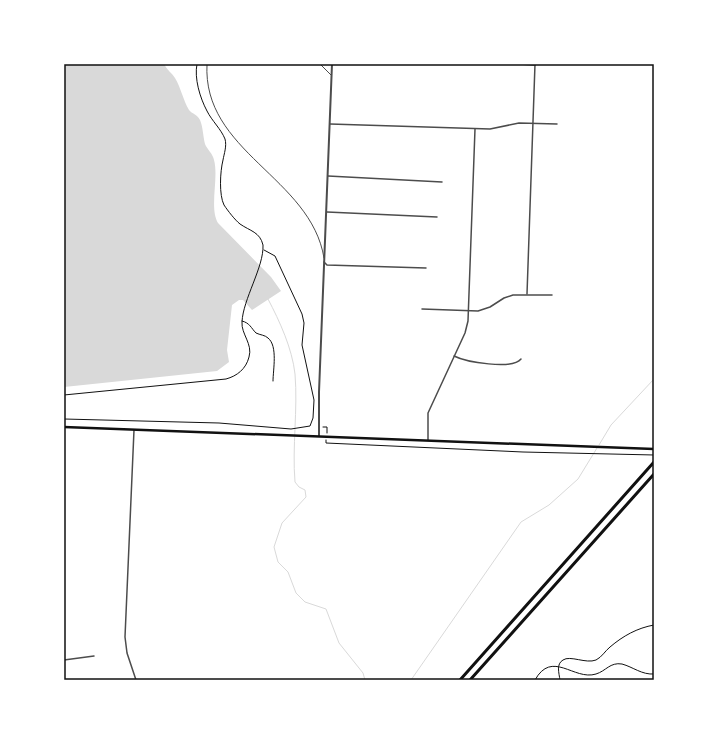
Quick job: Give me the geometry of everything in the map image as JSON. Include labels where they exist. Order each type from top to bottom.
[{"type":"highway","points":[[460,680],[654,462]]},
{"type":"highway","points":[[470,680],[654,474]]},
{"type":"main road","points":[[64,427],[654,449]]},
{"type":"street","points":[[319,436],[332,64]]},
{"type":"street","points":[[520,64],[535,64],[527,294]]},
{"type":"street","points":[[330,124],[475,129],[494,129],[512,124],[557,124]]},
{"type":"street","points":[[428,441],[428,413],[465,333],[469,311],[475,129]]},
{"type":"street","points":[[328,176],[442,182]]},
{"type":"street","points":[[327,212],[437,217]]},
{"type":"street","points":[[324,262],[327,265],[426,268]]},
{"type":"street","points":[[422,309],[469,311],[485,309],[508,296],[527,294],[552,295]]},
{"type":"street","points":[[454,356],[476,363],[513,364],[521,359]]},
{"type":"street","points":[[134,430],[125,637],[127,653],[136,680]]},
{"type":"street","points":[[64,660],[94,656]]},
{"type":"lane","points":[[207,64],[211,94],[226,126],[248,154],[301,206],[316,231],[324,262]]},
{"type":"lane","points":[[320,64],[329,71],[332,78]]},
{"type":"path","points":[[64,395],[216,381],[232,377],[243,369],[249,358],[250,351],[242,321],[263,249],[260,235],[238,223],[225,206],[222,199],[220,189],[225,152],[225,140],[206,110],[201,98],[196,75],[197,64]]},
{"type":"path","points":[[263,249],[268,250],[275,256],[302,314],[304,323],[302,344],[314,400],[313,418],[310,426]]},
{"type":"path","points":[[242,321],[249,324],[258,334],[268,338],[271,342],[274,356],[273,381]]},
{"type":"path","points":[[64,419],[219,423],[292,429],[310,426],[327,427],[326,443],[523,452],[654,455]]},
{"type":"path","points":[[560,680],[559,666],[565,658],[586,661],[598,659],[627,634],[654,625]]},
{"type":"path","points":[[535,680],[537,675],[550,666],[559,666],[588,675],[597,674],[608,666],[622,664],[639,671],[654,674]]},
{"type":"shaded area","points":[[64,64],[164,64],[175,78],[189,110],[200,120],[205,144],[214,160],[215,217],[218,223],[271,277],[281,291],[252,310],[243,300],[239,300],[232,305],[227,350],[229,362],[217,371],[64,387]]},
{"type":"waterway","points":[[268,299],[285,335],[295,374],[295,482],[299,487],[305,490],[306,497],[282,523],[274,547],[278,562],[288,572],[296,593],[305,602],[326,609],[339,643],[363,673],[365,680]]},
{"type":"waterway","points":[[599,445],[611,425],[654,379]]},
{"type":"waterway","points":[[411,680],[521,522],[549,505],[578,479],[597,448]]}]
